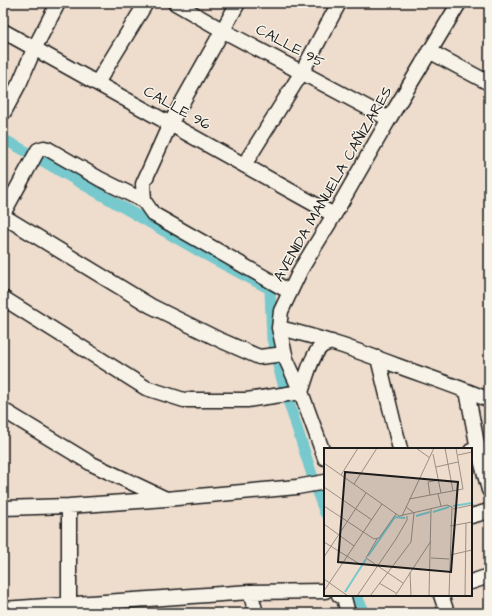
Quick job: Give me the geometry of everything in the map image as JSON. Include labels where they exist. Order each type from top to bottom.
[{"type":"street","points":[[4,112],[58,3]]},
{"type":"street","points":[[97,83],[146,3]]},
{"type":"street","name":"CALLE 95","points":[[175,3],[222,30],[389,119]]},
{"type":"street","points":[[144,201],[143,184],[170,124],[238,3]]},
{"type":"street","points":[[244,165],[302,72],[339,3]]},
{"type":"street","name":"AVENIDA MANUELA CAÑIZARES","points":[[324,455],[301,392],[285,354],[279,328],[281,311],[300,268],[334,215],[429,51],[459,3]]},
{"type":"street","name":"CALLE 96","points":[[3,31],[334,215]]},
{"type":"street","points":[[429,51],[489,83]]},
{"type":"street","points":[[285,354],[259,357],[220,340],[152,306],[3,215],[38,150],[44,148],[48,149],[100,179],[144,201],[153,214],[290,292]]},
{"type":"street","points":[[3,298],[146,388],[184,400],[247,400],[301,392],[312,360],[316,353],[323,345],[332,342]]},
{"type":"street","points":[[279,328],[332,342],[489,400]]},
{"type":"street","points":[[378,358],[400,448]]},
{"type":"street","points":[[467,391],[475,450],[489,490]]},
{"type":"street","points":[[3,410],[92,464],[166,499]]},
{"type":"street","points":[[3,508],[69,506],[166,499],[297,487],[324,482]]},
{"type":"street","points":[[69,506],[69,603]]},
{"type":"street","points":[[472,516],[489,511]]},
{"type":"street","points":[[472,582],[489,576]]},
{"type":"street","points":[[3,608],[69,603],[94,608],[250,592],[324,591]]},
{"type":"street","points":[[250,592],[256,613]]},
{"type":"street","points":[[344,596],[348,613]]},
{"type":"street","points":[[441,596],[447,613]]},
{"type":"waterway","points":[[3,139],[31,154]]},
{"type":"waterway","points":[[41,160],[204,254],[270,289],[272,339],[274,346]]},
{"type":"waterway","points":[[277,362],[284,387]]},
{"type":"waterway","points":[[288,400],[313,478]]},
{"type":"waterway","points":[[317,492],[324,510]]},
{"type":"waterway","points":[[357,597],[365,613]]}]
